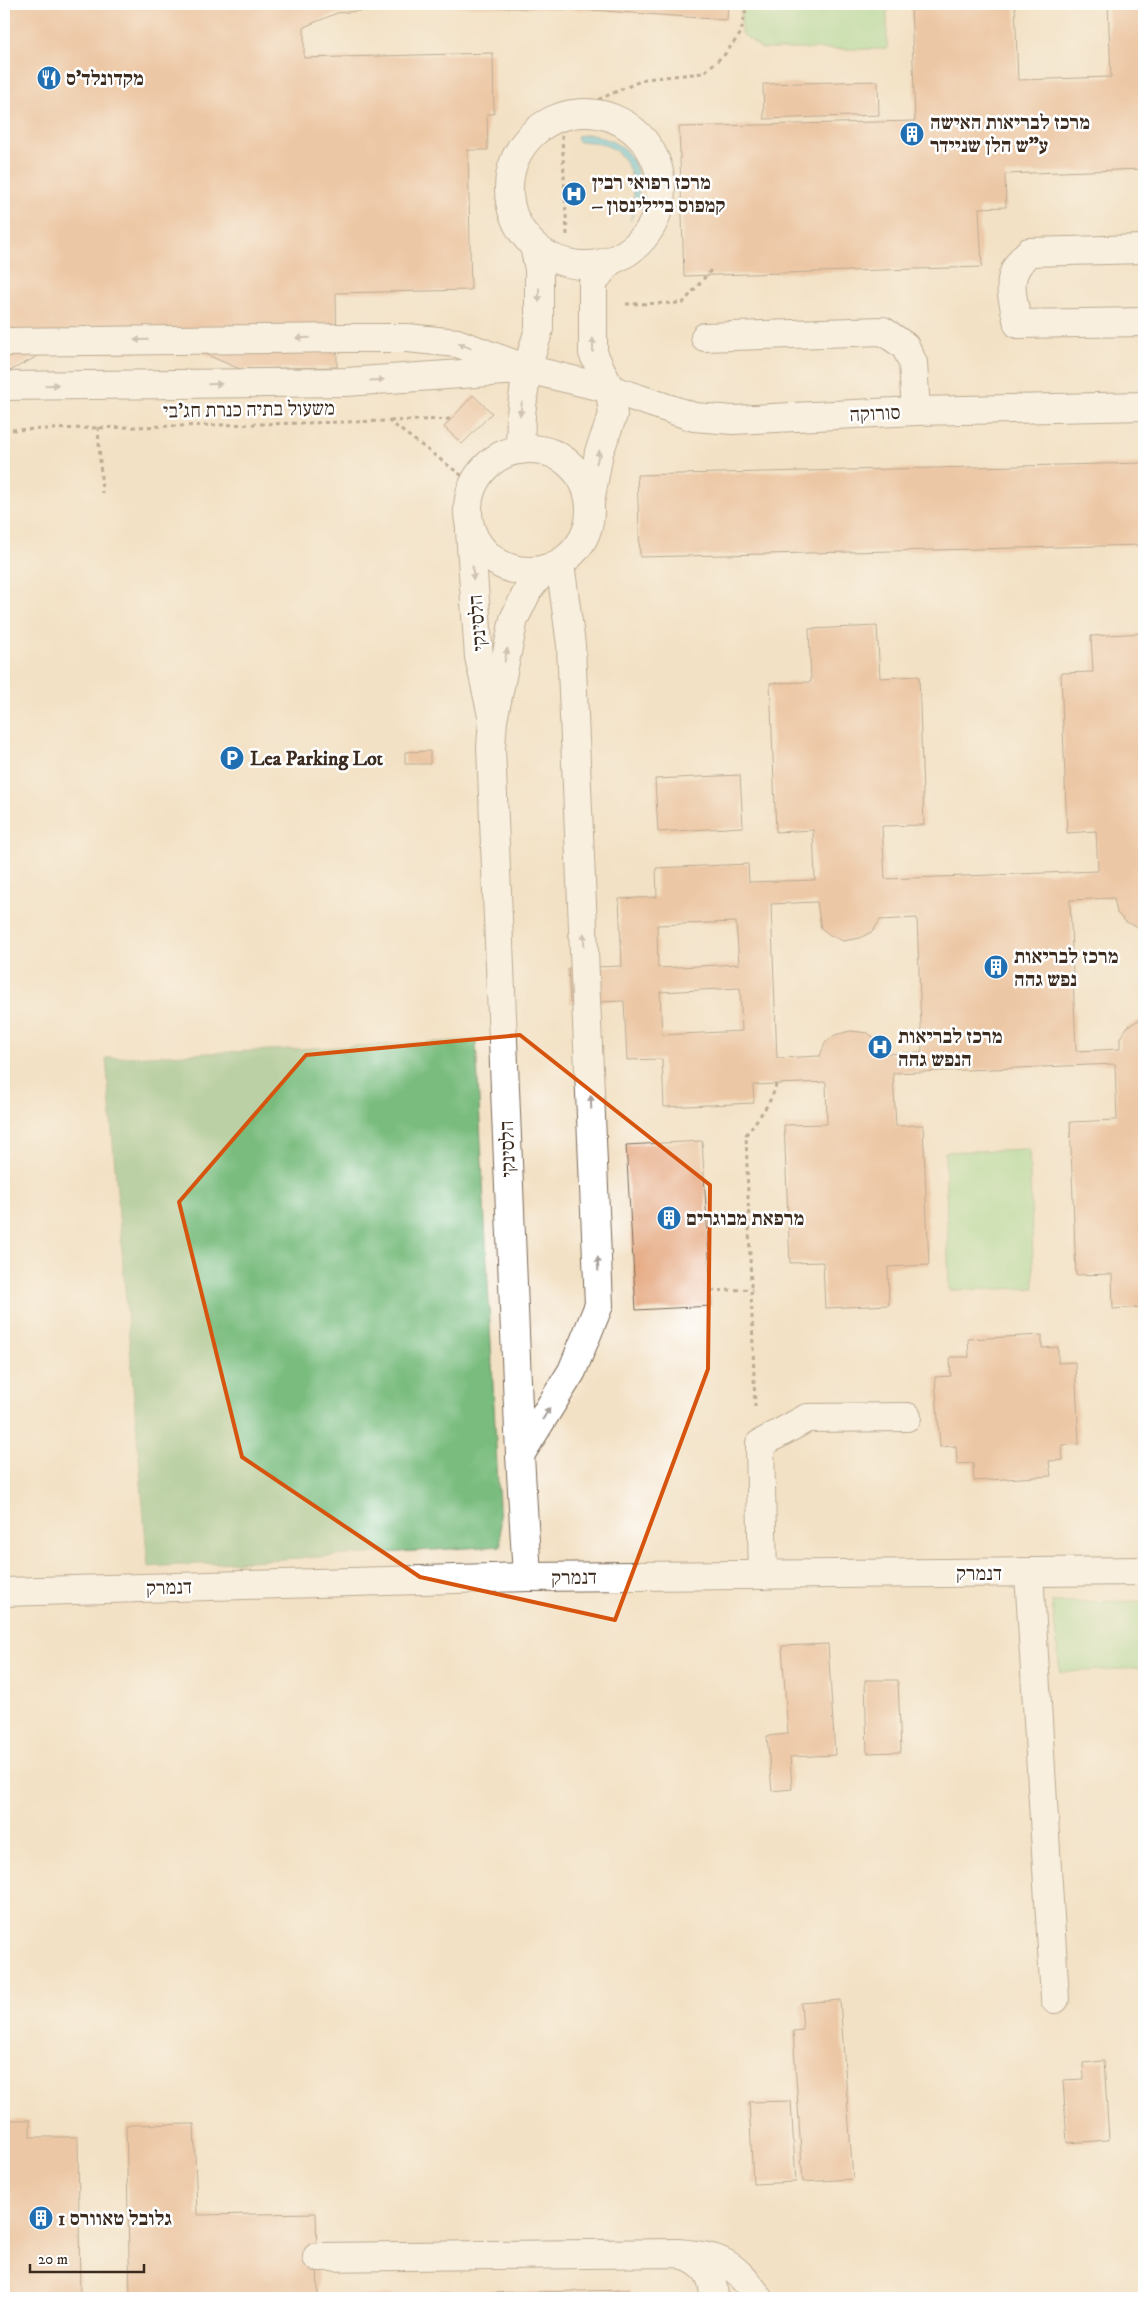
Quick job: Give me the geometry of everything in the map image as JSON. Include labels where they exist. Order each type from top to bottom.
[{"type":"street","points":[[581,112],[602,113],[622,121],[643,139],[651,150],[660,169],[662,190],[659,209],[652,227],[640,243],[625,255],[608,263],[588,266],[569,264],[551,258],[534,246],[522,232],[513,214],[509,194],[510,174],[516,155],[527,139],[542,126],[561,116],[581,112]]},
{"type":"street","points":[[520,450],[520,414],[527,369],[539,329],[539,269],[534,246]]},
{"type":"street","points":[[1144,249],[1028,252],[1017,263],[1011,285],[1018,324],[1144,322]]},
{"type":"street","points":[[590,505],[584,485],[574,469],[558,457],[540,450],[520,450],[501,455],[485,467],[473,484],[468,504],[469,524],[477,542],[489,557],[506,568],[526,572],[553,566],[573,553],[583,538],[589,522],[598,452],[612,415],[610,390],[593,353],[593,282],[608,263]]},
{"type":"street","points":[[705,337],[883,332],[905,346],[914,363],[916,411]]},
{"type":"street","points":[[4,342],[407,338],[457,343],[527,369]]},
{"type":"street","points":[[4,386],[346,382],[527,369]]},
{"type":"street","name":"סורוקה","points":[[527,369],[610,390],[694,417],[733,420],[916,411],[1144,406]]},
{"type":"street","name":"הלסינקי","points":[[469,524],[479,657],[493,720]]},
{"type":"street","points":[[520,1456],[572,1371],[600,1305],[571,645],[553,566]]},
{"type":"street","name":"הלסינקי","points":[[527,1577],[520,1456],[492,770],[493,720],[514,619],[528,590],[553,566]]},
{"type":"street","points":[[763,1575],[760,1444],[806,1418],[906,1417]]},
{"type":"street","name":"דנמרק","points":[[4,1590],[527,1577],[1144,1571]]},
{"type":"street","points":[[1029,1573],[1054,1999]]},
{"type":"street","points":[[676,2253],[700,2262],[709,2274],[714,2298]]},
{"type":"street","points":[[317,2258],[676,2253],[709,2256],[724,2262],[742,2275],[760,2298]]},
{"type":"path","points":[[569,264],[561,116],[645,79],[703,73],[725,54],[740,33],[747,4]]},
{"type":"path","points":[[593,304],[683,303],[711,270]]},
{"type":"path","name":"משעול בתיה כנרת חג'בי","points":[[4,430],[452,419]]},
{"type":"path","points":[[389,421],[473,484]]},
{"type":"path","points":[[98,428],[102,493]]},
{"type":"path","points":[[756,1408],[746,1135],[775,1090],[776,1084]]},
{"type":"path","points":[[711,1291],[752,1289]]},
{"type":"highlighted area","points":[[520,1035],[710,1185],[708,1369],[615,1620],[420,1577],[242,1457],[179,1202],[306,1055]]},
{"type":"green space","points":[[741,4],[887,4],[887,49],[762,49],[741,33]]},
{"type":"green space","points":[[476,1040],[501,1546],[148,1567],[106,1058]]},
{"type":"green space","points":[[1029,1149],[1034,1288],[949,1290],[945,1152]]},
{"type":"green space","points":[[1144,1601],[1144,1668],[1060,1672],[1052,1602]]},
{"type":"water","points":[[591,134],[610,140],[620,146],[634,162],[639,182],[639,192],[630,221],[634,191],[632,177],[627,165],[619,154],[609,147],[595,143],[578,142],[577,136]]},
{"type":"building","points":[[4,4],[728,4],[727,20],[592,10],[448,6],[391,8],[337,13],[304,27],[304,58],[493,53],[494,114],[487,114],[488,150],[468,150],[471,290],[336,293],[337,367],[240,369],[195,350],[40,355],[4,374]]},
{"type":"building","name":"מרכז לבריאות האישה ע\"ש הלן שניידר","points":[[911,4],[1015,4],[1018,80],[1111,77],[1108,4],[1144,4],[1144,169],[1005,174],[1006,207],[979,208],[982,267],[684,276],[679,127],[915,121]]},
{"type":"building","points":[[878,81],[879,115],[764,119],[763,84]]},
{"type":"building","points":[[473,395],[492,413],[462,444],[444,427]]},
{"type":"building","points":[[1144,463],[1144,545],[640,557],[637,475]]},
{"type":"building","name":"מרכז לבריאות נפש גהה","points":[[877,626],[880,678],[919,676],[924,825],[882,826],[885,879],[1098,871],[1096,831],[1067,833],[1061,673],[1093,672],[1091,636],[1144,633],[1144,926],[1138,927],[1126,922],[1117,913],[1114,898],[1070,900],[1076,1051],[1120,1049],[1120,1038],[1127,1027],[1144,1017],[1144,1307],[1113,1309],[1112,1274],[1076,1275],[1070,1122],[1117,1120],[1115,1064],[893,1073],[896,1126],[923,1125],[929,1265],[888,1267],[889,1305],[825,1308],[823,1262],[790,1263],[784,1125],[827,1124],[826,1082],[753,1085],[754,1103],[664,1107],[662,1059],[627,1060],[624,1001],[570,1003],[568,968],[622,966],[619,899],[657,897],[656,868],[748,864],[749,882],[815,880],[813,830],[776,832],[770,683],[811,682],[809,629]],"holes":[[[817,902],[821,928],[843,941],[860,938],[873,931],[880,920],[917,918],[922,1052],[884,1054],[878,1041],[868,1033],[850,1031],[835,1035],[825,1043],[820,1056],[777,1058],[771,904]],[[736,922],[739,964],[658,968],[657,925]],[[740,988],[742,1031],[662,1035],[660,992]]]},
{"type":"building","points":[[430,751],[430,764],[405,764],[405,752]]},
{"type":"building","points":[[740,775],[743,827],[658,832],[655,779]]},
{"type":"building","name":"מרפאת מבוגרים","points":[[702,1141],[712,1306],[636,1310],[626,1145]]},
{"type":"building","points":[[1042,1335],[1042,1348],[1058,1347],[1058,1363],[1075,1362],[1079,1444],[1062,1445],[1063,1460],[1049,1461],[1051,1476],[974,1481],[973,1463],[957,1464],[956,1446],[940,1447],[935,1377],[951,1376],[950,1357],[969,1357],[968,1339]]},
{"type":"building","points":[[828,1644],[835,1755],[790,1757],[792,1789],[772,1791],[767,1736],[788,1734],[782,1646]]},
{"type":"building","points":[[865,1680],[898,1680],[901,1752],[867,1753]]},
{"type":"building","points":[[840,2000],[853,2179],[803,2182],[793,2031],[803,2030],[801,2003]]},
{"type":"building","points":[[1104,2061],[1109,2140],[1067,2143],[1063,2080],[1084,2079],[1083,2063]]},
{"type":"building","points":[[791,2101],[796,2182],[753,2184],[749,2102]]},
{"type":"building","name":"גלובל טאוורס 1","points":[[4,2120],[30,2120],[30,2137],[78,2137],[80,2298],[4,2298]]},
{"type":"building","points":[[194,2124],[197,2215],[316,2213],[318,2296],[630,2290],[630,2298],[130,2298],[126,2125]]},
{"type":"place","name":"מקדונלד'ס","points":[[49,78]]},
{"type":"place","name":"מרכז לבריאות האישה ע\"ש הלן שניידר","points":[[912,134]]},
{"type":"place","name":"מרכז רפואי רבין – קמפוס ביילינסון","points":[[574,194]]},
{"type":"place","name":"Lea Parking Lot","points":[[232,758]]},
{"type":"place","name":"מרכז לבריאות נפש גהה","points":[[996,967]]},
{"type":"place","name":"מרכז לבריאות הנפש גהה","points":[[880,1047]]},
{"type":"place","name":"מרפאת מבוגרים","points":[[669,1218]]},
{"type":"place","name":"גלובל טאוורס 1","points":[[41,2218]]}]
